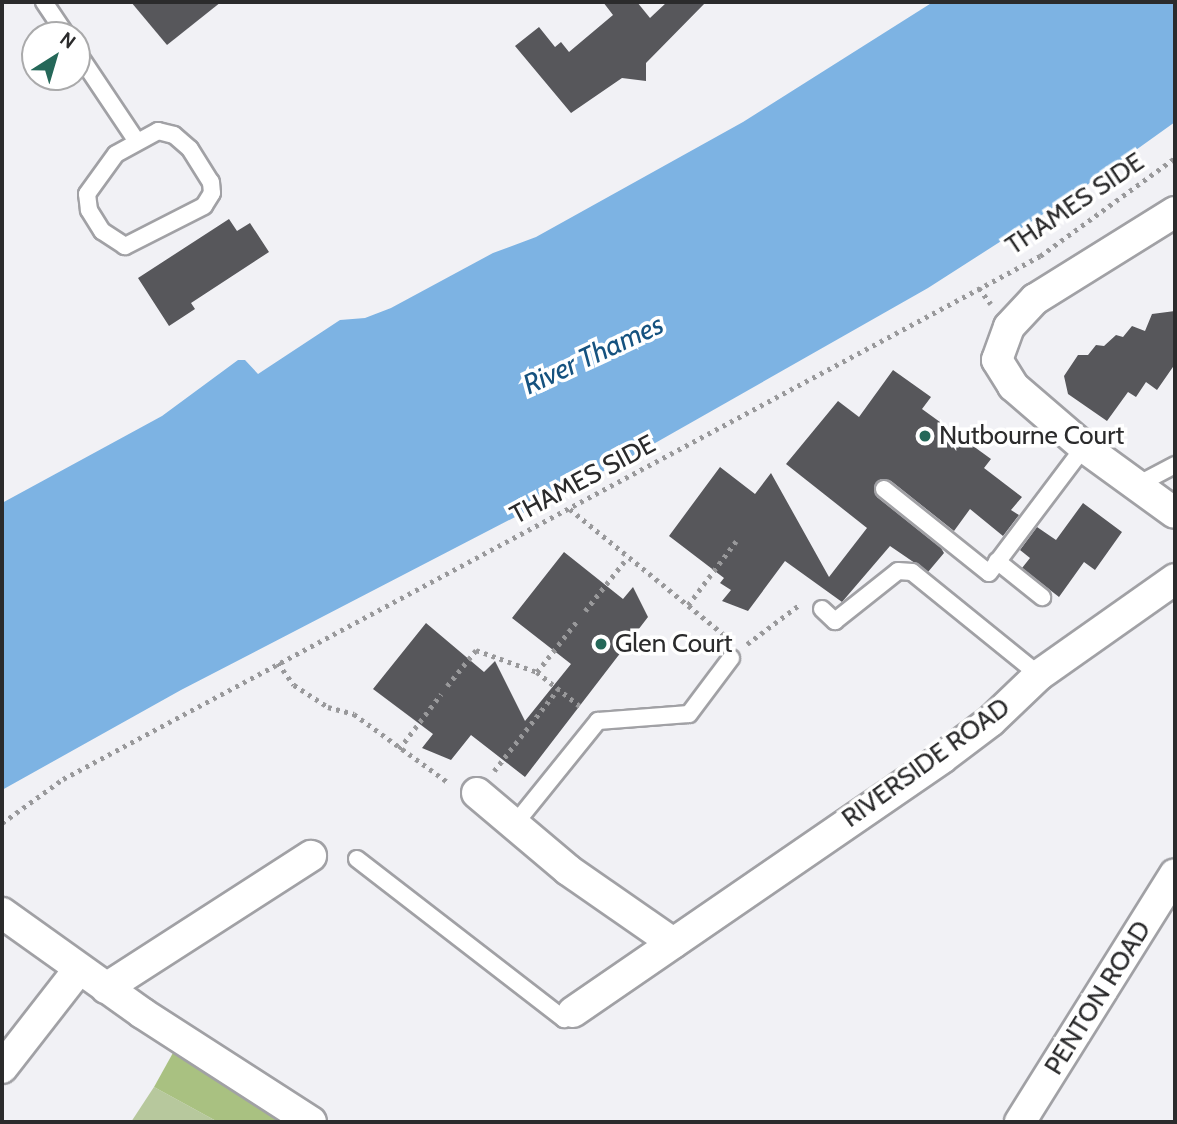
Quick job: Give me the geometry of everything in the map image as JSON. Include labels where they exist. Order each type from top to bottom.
[{"type":"street","points":[[1175,212],[1035,299],[1009,327],[997,360],[1013,386],[1084,447],[1175,513]]},
{"type":"street","name":"RIVERSIDE ROAD","points":[[573,1012],[942,758],[991,722],[1040,675],[1175,579]]},
{"type":"street","points":[[477,793],[568,870],[673,943]]},
{"type":"street","points":[[106,988],[311,856]]},
{"type":"street","name":"PENTON ROAD","points":[[1020,1122],[1175,874]]},
{"type":"street","points":[[2,913],[106,988],[312,1122]]},
{"type":"street","points":[[2,1068],[79,969]]},
{"type":"lane","points":[[44,2],[57,21]]},
{"type":"lane","points":[[91,72],[136,140]]},
{"type":"lane","points":[[158,131],[174,135],[201,165],[212,193],[204,206],[125,246],[102,231],[89,211],[86,194],[104,166],[136,140],[158,131]]},
{"type":"lane","points":[[884,489],[989,573],[1084,447]]},
{"type":"lane","points":[[1137,485],[1175,465]]},
{"type":"lane","points":[[997,561],[1042,597]]},
{"type":"lane","points":[[822,609],[835,621],[890,576],[898,571],[912,572],[1040,675]]},
{"type":"lane","points":[[513,825],[598,721],[690,714],[736,653]]},
{"type":"lane","points":[[358,859],[564,1019],[573,1012]]},
{"type":"path","name":"THAMES SIDE","points":[[2,823],[63,779],[1040,256],[1175,159]]},
{"type":"path","points":[[570,509],[688,606],[736,653],[808,598],[822,609]]},
{"type":"path","points":[[688,606],[736,541]]},
{"type":"path","points":[[585,611],[627,558]]},
{"type":"path","points":[[537,672],[577,621]]},
{"type":"path","points":[[447,686],[476,650],[537,672],[598,721]]},
{"type":"path","points":[[278,663],[294,685],[328,707],[354,714],[437,779],[477,793],[558,689]]},
{"type":"path","points":[[399,749],[441,694]]},
{"type":"green space","points":[[174,1051],[285,1122],[218,1122],[154,1087]]},
{"type":"green space","points":[[154,1087],[218,1122],[131,1122]]},
{"type":"water","name":"River Thames","points":[[933,2],[1175,2],[1175,122],[1073,195],[928,288],[627,459],[181,690],[2,790],[2,503],[162,416],[238,360],[245,360],[258,374],[340,320],[365,318],[391,308],[493,253],[536,237],[743,122]]},
{"type":"building","points":[[131,2],[221,2],[167,45]]},
{"type":"building","points":[[603,2],[637,2],[650,18],[667,2],[706,2],[646,63],[646,81],[622,78],[571,113],[515,46],[539,27],[555,47],[561,42],[569,52],[613,15]]},
{"type":"building","points":[[229,219],[237,231],[250,223],[269,252],[191,303],[195,309],[169,326],[138,278]]},
{"type":"building","points":[[1175,311],[1175,364],[1157,390],[1146,382],[1136,397],[1128,392],[1107,421],[1068,394],[1064,376],[1078,355],[1088,355],[1096,345],[1104,346],[1116,335],[1123,337],[1132,326],[1145,331],[1152,314]]},
{"type":"building","points":[[893,370],[931,397],[922,409],[991,459],[984,468],[1022,497],[1011,510],[1019,515],[1003,536],[970,509],[954,531],[891,481],[881,479],[874,487],[877,497],[944,553],[928,572],[890,546],[842,602],[785,561],[748,611],[722,601],[731,590],[720,583],[724,578],[669,536],[720,467],[755,494],[771,473],[829,577],[867,528],[786,464],[838,401],[859,417]]},
{"type":"building","points":[[1083,503],[1122,532],[1095,570],[1084,562],[1059,597],[1022,568],[1030,558],[1020,550],[1037,527],[1056,540]]},
{"type":"building","points":[[564,552],[623,599],[633,587],[648,617],[525,777],[471,735],[451,760],[422,748],[433,734],[373,689],[426,623],[484,672],[495,661],[525,721],[571,664],[512,618]]},
{"type":"place","name":"Nutbourne Court","points":[[925,436]]},
{"type":"place","name":"Glen Court","points":[[601,644]]}]
